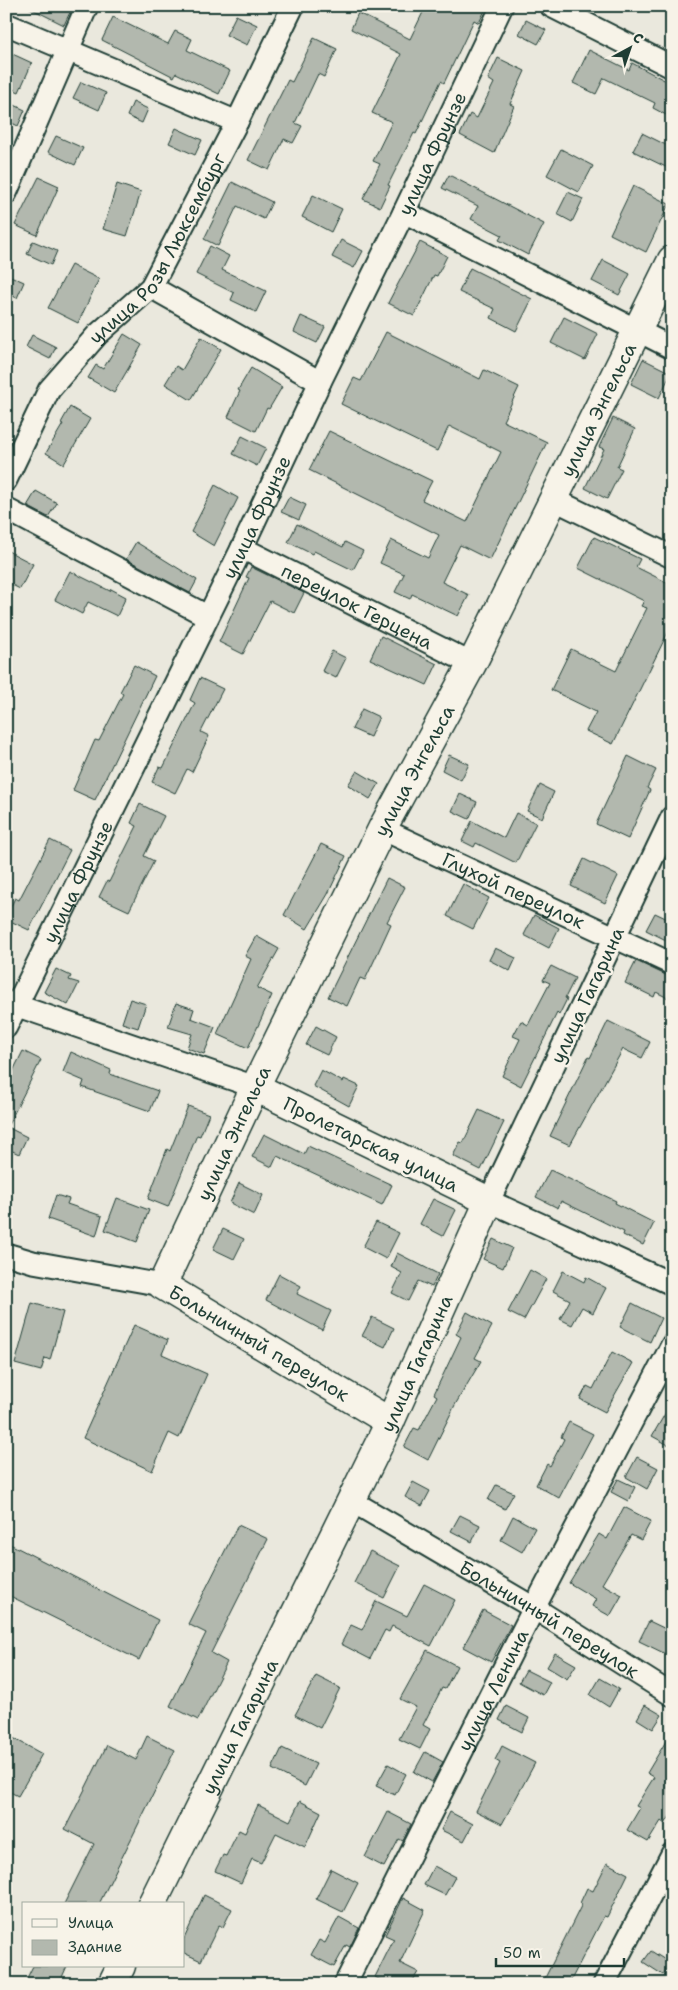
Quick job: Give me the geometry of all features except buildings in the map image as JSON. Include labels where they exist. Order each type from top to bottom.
[{"type":"main road","name":"улица Энгельса","points":[[162,1285],[255,1087],[382,829],[472,664],[672,260]]},
{"type":"main road","name":"Пролетарская улица","points":[[255,1087],[489,1201]]},
{"type":"main road","name":"улица Гагарина","points":[[153,1902],[390,1422],[489,1201]]},
{"type":"main road","name":"Больничный переулок","points":[[162,1285],[390,1422]]},
{"type":"main road","points":[[112,1984],[120,1968]]},
{"type":"street","points":[[6,193],[87,6]]},
{"type":"street","name":"улица Розы Люксембург","points":[[6,480],[49,390],[97,335],[151,287],[237,122],[293,6]]},
{"type":"street","name":"улица Фрунзе","points":[[6,1027],[11,1005],[242,548],[502,6]]},
{"type":"street","points":[[551,6],[672,67]]},
{"type":"street","points":[[6,24],[237,122]]},
{"type":"street","points":[[404,212],[672,348]]},
{"type":"street","points":[[151,287],[320,382]]},
{"type":"street","points":[[553,500],[672,558]]},
{"type":"street","points":[[6,508],[207,616]]},
{"type":"street","name":"переулок Герцена","points":[[242,548],[472,664]]},
{"type":"street","name":"улица Гагарина","points":[[489,1201],[672,817]]},
{"type":"street","name":"Глухой переулок","points":[[382,829],[672,964]]},
{"type":"street","name":"Пролетарская улица","points":[[11,1005],[255,1087]]},
{"type":"street","name":"Пролетарская улица","points":[[489,1201],[672,1284]]},
{"type":"street","name":"Больничный переулок","points":[[6,1254],[33,1262],[162,1285]]},
{"type":"street","name":"улица Ленина","points":[[345,1984],[534,1608],[672,1345]]},
{"type":"street","name":"Больничный переулок","points":[[350,1500],[534,1608],[672,1695]]},
{"type":"street","points":[[604,1984],[672,1854]]}]
